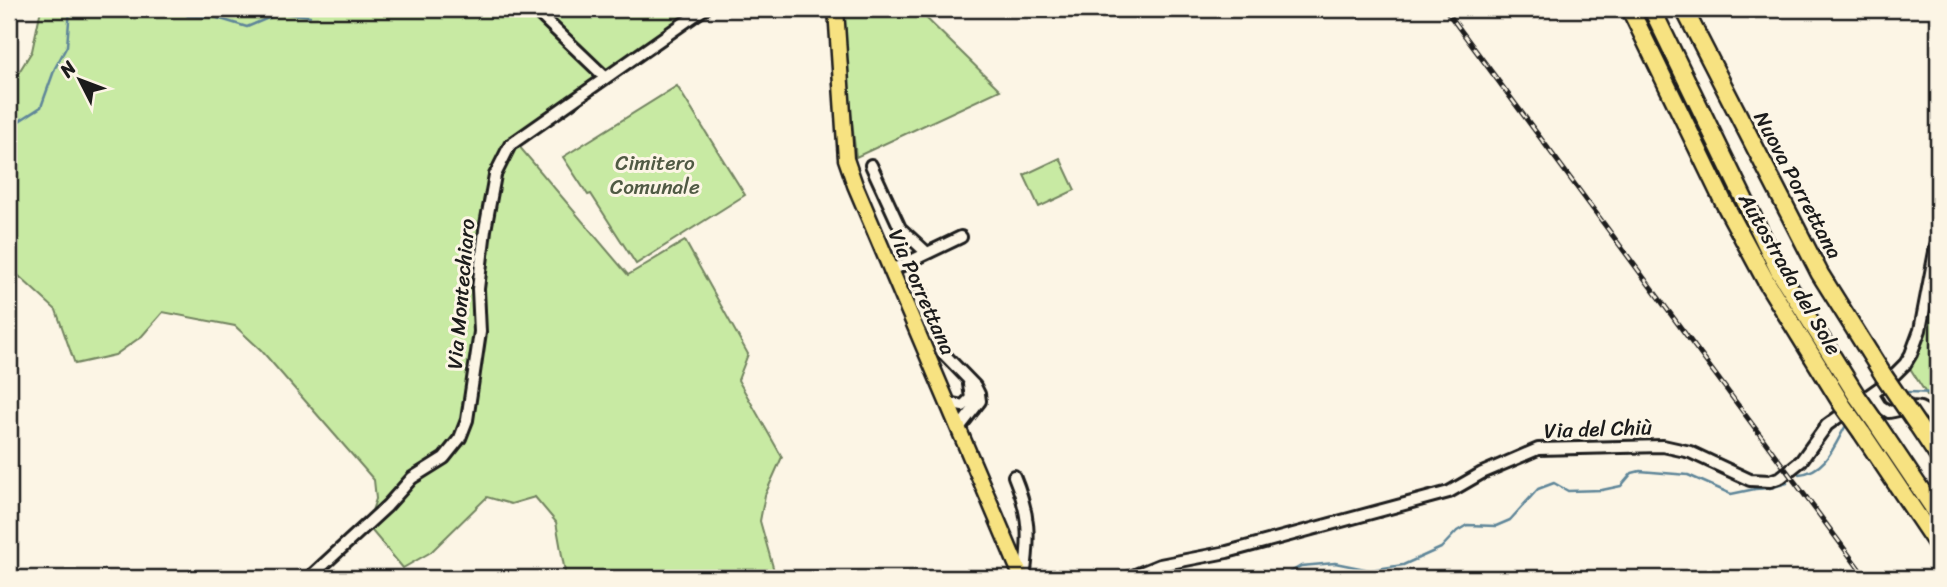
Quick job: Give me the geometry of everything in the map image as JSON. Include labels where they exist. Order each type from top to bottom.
[{"type":"highway","name":"Autostrada del Sole","points":[[1630,9],[1766,284],[1843,406],[1938,546]]},
{"type":"highway","name":"Autostrada del Sole","points":[[1652,9],[1779,271],[1865,395],[1876,423],[1938,515]]},
{"type":"highway","name":"Nuova Porrettana","points":[[1684,9],[1807,251],[1884,376],[1938,456]]},
{"type":"main road","name":"Via Porrettana","points":[[836,9],[846,159],[873,234],[955,407],[959,428],[1023,578]]},
{"type":"street","points":[[534,9],[604,77]]},
{"type":"street","name":"Via Montechiaro","points":[[309,578],[387,506],[412,478],[444,458],[460,438],[467,420],[480,332],[478,289],[495,175],[510,145],[705,9]]},
{"type":"street","points":[[871,165],[901,228],[927,253]]},
{"type":"street","name":"Via del Chiù","points":[[1128,578],[1160,565],[1227,552],[1449,492],[1482,473],[1538,449],[1672,447],[1690,452],[1744,478],[1769,481],[1792,470],[1827,425],[1896,374],[1914,348],[1938,236]]},
{"type":"street","points":[[890,271],[961,237]]},
{"type":"street","points":[[922,293],[919,303],[942,352],[975,386],[980,401],[959,428]]},
{"type":"street","points":[[955,407],[971,398],[971,388],[965,375]]},
{"type":"street","points":[[1865,395],[1889,412],[1916,407],[1928,411],[1938,426]]},
{"type":"street","points":[[1014,476],[1026,510],[1029,532],[1023,578]]},
{"type":"green space","points":[[41,9],[187,9],[196,16],[202,9],[701,9],[606,71],[512,138],[628,275],[685,241],[748,354],[738,380],[782,457],[765,495],[760,521],[776,578],[566,578],[556,522],[535,497],[511,504],[487,497],[431,552],[403,568],[367,525],[376,499],[374,480],[261,350],[235,326],[163,312],[142,336],[115,355],[75,364],[56,310],[9,267],[9,88],[32,51]]},
{"type":"green space","points":[[842,9],[917,9],[1000,90],[856,157],[842,35]]},
{"type":"green space","name":"Cimitero Comunale","points":[[677,86],[745,195],[636,264],[591,194],[588,195],[563,157]]},
{"type":"green space","points":[[1060,158],[1075,190],[1039,207],[1024,175]]},
{"type":"green space","points":[[1938,244],[1938,444],[1919,415],[1934,406],[1908,365]]},
{"type":"waterway","points":[[9,133],[13,125],[41,107],[55,68],[67,46],[70,9]]},
{"type":"waterway","points":[[179,9],[188,16],[214,17],[247,27],[280,13],[310,16]]},
{"type":"waterway","points":[[1907,392],[1938,393]]},
{"type":"waterway","points":[[1799,474],[1816,469],[1822,464],[1845,427]]},
{"type":"waterway","points":[[1280,578],[1301,566],[1335,563],[1370,570],[1403,565],[1441,548],[1457,531],[1467,525],[1496,526],[1510,520],[1538,489],[1554,483],[1568,491],[1602,490],[1621,486],[1632,473],[1640,471],[1688,475],[1731,494],[1787,483]]},
{"type":"railway","points":[[1445,9],[1866,578]]}]
